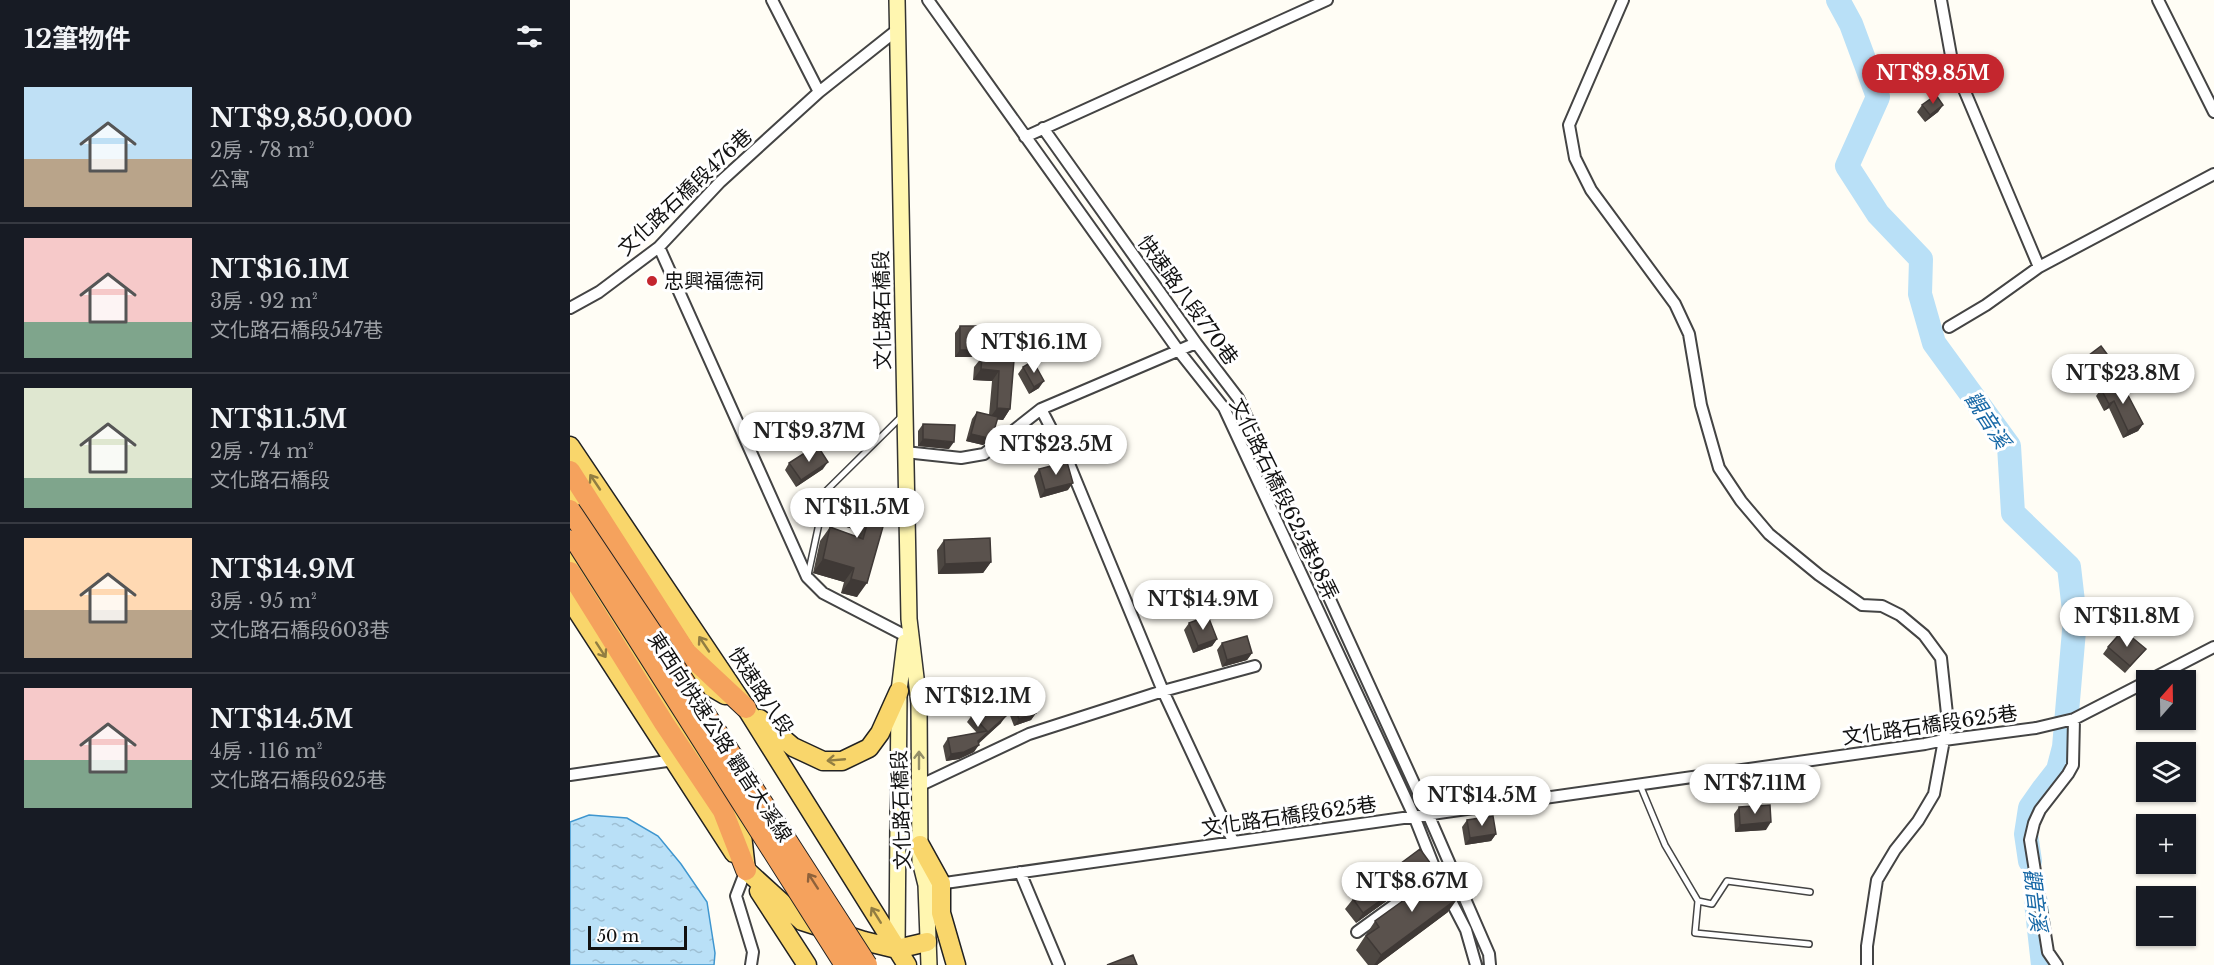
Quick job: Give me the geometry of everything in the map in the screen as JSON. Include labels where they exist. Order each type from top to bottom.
[{"type":"highway","points":[[570,471],[686,652],[747,708]]},
{"type":"highway","name":"東西向快速公路 觀音大溪線","points":[[570,510],[675,667],[867,965]]},
{"type":"highway","name":"東西向快速公路 觀音大溪線","points":[[570,533],[845,965]]},
{"type":"highway","points":[[570,572],[664,723],[723,811],[746,870]]},
{"type":"main road","name":"文化路石橋段","points":[[897,0],[909,619],[919,703],[920,845]]},
{"type":"main road","name":"快速路八段","points":[[570,446],[747,708],[897,957],[907,965]]},
{"type":"main road","points":[[570,491],[701,681],[747,708],[793,747],[823,760],[842,761],[869,748],[880,733],[899,691]]},
{"type":"main road","points":[[570,551],[740,817],[746,870],[802,921],[864,941],[897,957],[927,942]]},
{"type":"main road","points":[[570,600],[807,965]]},
{"type":"main road","name":"文化路石橋段","points":[[897,957],[899,691],[909,619]]},
{"type":"main road","points":[[920,845],[956,965]]},
{"type":"main road","name":"文化路石橋段","points":[[929,965],[927,942],[933,884]]},
{"type":"street","points":[[772,0],[819,92]]},
{"type":"street","name":"文化路石橋段625巷98弄","points":[[928,0],[1178,350],[1224,408],[1414,816],[1437,874],[1466,930],[1476,965]]},
{"type":"street","points":[[1025,136],[1327,0]]},
{"type":"street","points":[[1623,0],[1569,125],[1575,158],[1591,190],[1675,304],[1689,334],[1701,405],[1719,468],[1740,501],[1769,534],[1862,605],[1882,606],[1900,615],[1924,635],[1941,658],[1947,714],[1934,794],[1918,821],[1895,849],[1876,880],[1867,946],[1867,965]]},
{"type":"street","points":[[1941,0],[1952,61],[2039,267]]},
{"type":"street","points":[[2158,0],[2214,112]]},
{"type":"street","name":"文化路石橋段476巷","points":[[570,308],[599,292],[659,247],[720,182],[819,92],[897,30]]},
{"type":"street","name":"快速路八段770巷","points":[[1042,128],[1238,399],[1428,814],[1490,954],[1490,965]]},
{"type":"street","points":[[1949,327],[1986,305],[2039,267],[2214,174]]},
{"type":"street","points":[[659,247],[807,577],[823,593],[906,636]]},
{"type":"street","points":[[905,452],[961,458],[984,454],[1041,409],[1196,343]]},
{"type":"street","points":[[1041,409],[1067,459],[1163,691],[1233,841]]},
{"type":"street","name":"文化路石橋段625巷","points":[[2169,670],[2214,647]]},
{"type":"street","points":[[919,786],[1029,734],[1163,691],[1255,666]]},
{"type":"street","name":"文化路石橋段625巷","points":[[933,884],[2036,728],[2074,719],[2136,687]]},
{"type":"street","points":[[2057,965],[2048,952],[2030,840],[2040,810],[2073,765],[2074,719]]},
{"type":"street","points":[[570,775],[674,760]]},
{"type":"street","points":[[746,870],[736,896],[753,952],[751,965]]},
{"type":"street","points":[[1020,872],[1059,965]]},
{"type":"street","points":[[1357,932],[1437,874]]},
{"type":"lane","points":[[807,577],[826,491],[904,413]]},
{"type":"lane","points":[[1639,784],[1665,845],[1698,901],[1695,933],[1809,944]]},
{"type":"lane","points":[[1698,901],[1712,904],[1727,881],[1810,892]]},
{"type":"water","points":[[589,815],[627,818],[658,836],[707,902],[715,953],[714,965],[570,965],[570,822]]},
{"type":"building","points":[[1936,95],[1943,105],[1930,115],[1922,105]]},
{"type":"building","points":[[960,326],[983,326],[983,350],[960,350]]},
{"type":"building","points":[[2101,346],[2110,358],[2093,371],[2084,359]]},
{"type":"building","points":[[982,357],[1014,360],[1010,409],[997,408],[999,371],[981,369]]},
{"type":"building","points":[[1033,361],[1044,381],[1034,387],[1023,367]]},
{"type":"building","points":[[2120,380],[2143,424],[2128,431],[2114,401],[2109,404],[2101,389]]},
{"type":"building","points":[[977,412],[998,417],[993,434],[988,438],[971,434]]},
{"type":"building","points":[[923,424],[955,425],[954,442],[923,439]]},
{"type":"building","points":[[1033,427],[1048,441],[1034,455],[1020,442]]},
{"type":"building","points":[[817,445],[828,462],[801,480],[789,463]]},
{"type":"building","points":[[1067,462],[1073,483],[1045,490],[1039,469]]},
{"type":"building","points":[[838,493],[888,509],[867,583],[851,579],[854,568],[823,559],[830,527],[863,539],[869,517],[835,506]]},
{"type":"building","points":[[990,538],[991,562],[945,564],[944,540]]},
{"type":"building","points":[[1208,616],[1217,639],[1198,646],[1189,623]]},
{"type":"building","points":[[2123,630],[2146,649],[2130,666],[2108,647]]},
{"type":"building","points":[[1247,636],[1252,653],[1227,660],[1222,643]]},
{"type":"building","points":[[1028,692],[1036,713],[1019,719],[1011,698]]},
{"type":"building","points":[[990,699],[1006,716],[978,741],[979,745],[964,752],[951,754],[948,738],[987,731],[972,715]]},
{"type":"building","points":[[1770,805],[1771,822],[1740,825],[1739,807]]},
{"type":"building","points":[[1493,816],[1496,834],[1470,838],[1467,820]]},
{"type":"building","points":[[1420,849],[1431,864],[1363,913],[1353,899]]},
{"type":"building","points":[[1443,872],[1458,898],[1381,955],[1366,936],[1379,927],[1375,921]]},
{"type":"building","points":[[1133,955],[1137,965],[1107,965]]},
{"type":"waterway","name":"觀音溪","points":[[1838,0],[1851,24],[1878,97],[1847,166],[1878,214],[1921,259],[1920,294],[1934,343],[2009,446],[2013,513],[2069,567],[2075,619],[2064,747],[2058,770],[2030,808],[2026,834],[2030,861]]},
{"type":"waterway","name":"觀音溪","points":[[2036,902],[2043,965]]},
{"type":"place","name":"忠興福德祠","points":[[652,281]]}]
